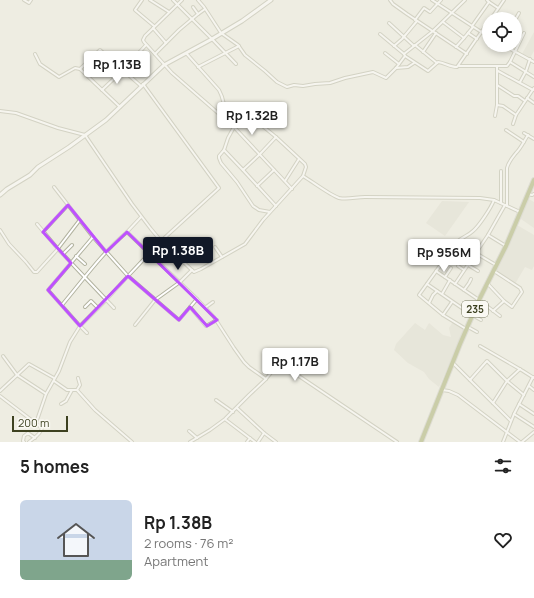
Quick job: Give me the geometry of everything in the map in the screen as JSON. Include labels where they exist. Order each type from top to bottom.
[{"type":"main road","name":"235","points":[[422,442],[472,315],[506,246],[534,180]]},
{"type":"street","points":[[24,0],[29,3],[31,0]]},
{"type":"street","points":[[142,0],[135,10],[154,27],[166,43]]},
{"type":"street","points":[[150,0],[169,12]]},
{"type":"street","points":[[173,0],[236,64]]},
{"type":"street","points":[[182,0],[143,38],[143,40],[164,65],[234,127],[292,189]]},
{"type":"street","points":[[198,0],[221,33],[237,44],[245,55],[266,71],[277,82],[287,87],[294,85],[303,86],[330,83],[373,72],[386,78],[414,46],[433,31],[465,0]]},
{"type":"street","points":[[0,195],[106,120],[164,65],[242,21],[272,0]]},
{"type":"street","points":[[390,0],[393,4],[467,54]]},
{"type":"street","points":[[432,0],[481,32],[459,66]]},
{"type":"street","points":[[394,46],[402,39],[424,8],[430,12],[442,0]]},
{"type":"street","points":[[496,12],[504,0]]},
{"type":"street","points":[[456,51],[457,47],[468,33],[488,1],[498,9]]},
{"type":"street","points":[[192,7],[198,14]]},
{"type":"street","points":[[155,54],[192,18],[205,9]]},
{"type":"street","points":[[442,21],[464,38]]},
{"type":"street","points":[[389,23],[414,46],[437,62],[443,62],[450,66],[507,66],[514,52]]},
{"type":"street","points":[[423,52],[436,33]]},
{"type":"street","points":[[468,33],[477,39]]},
{"type":"street","points":[[522,37],[524,33]]},
{"type":"street","points":[[380,34],[414,63],[428,71],[437,62]]},
{"type":"street","points":[[102,90],[146,45]]},
{"type":"street","points":[[198,67],[239,46]]},
{"type":"street","points":[[36,423],[46,394],[61,366],[70,342],[80,326],[161,241],[208,199],[219,187],[142,85],[100,50],[80,69]]},
{"type":"street","points":[[516,52],[534,62]]},
{"type":"street","points":[[186,53],[222,95],[225,105],[226,120]]},
{"type":"street","points":[[385,53],[399,64]]},
{"type":"street","points":[[35,54],[40,64],[59,77],[75,68],[80,69],[120,107]]},
{"type":"street","points":[[520,82],[530,59]]},
{"type":"street","points":[[510,62],[534,77]]},
{"type":"street","points":[[396,68],[408,66],[414,63]]},
{"type":"street","points":[[495,116],[497,105],[497,66]]},
{"type":"street","points":[[498,71],[534,89],[516,114],[513,124]]},
{"type":"street","points":[[497,85],[525,101]]},
{"type":"street","points":[[527,98],[534,103]]},
{"type":"street","points":[[497,105],[503,106],[516,114]]},
{"type":"street","points":[[0,112],[16,113],[58,128],[85,135],[161,241],[195,272],[245,244],[270,212],[304,176],[306,167],[299,159],[276,137],[249,115],[234,127],[224,150],[219,156],[220,161],[234,178],[253,206],[256,209],[270,212]]},
{"type":"street","points":[[506,130],[524,142]]},
{"type":"street","points":[[524,133],[534,139]]},
{"type":"street","points":[[455,284],[506,206],[508,166],[510,160],[528,135]]},
{"type":"street","points":[[243,170],[276,137]]},
{"type":"street","points":[[224,150],[276,206]]},
{"type":"street","points":[[284,181],[299,159]]},
{"type":"street","points":[[257,186],[274,170]]},
{"type":"street","points":[[501,171],[501,203]]},
{"type":"street","points":[[304,176],[332,195],[340,198],[480,198],[494,200],[520,212]]},
{"type":"street","points":[[54,187],[79,221],[128,276],[179,320],[197,299]]},
{"type":"street","points":[[528,194],[534,194]]},
{"type":"street","points":[[477,332],[443,315],[419,295],[457,242],[474,230],[487,214],[494,200]]},
{"type":"street","points":[[43,232],[68,205]]},
{"type":"street","points":[[62,305],[106,252],[142,216]]},
{"type":"street","points":[[0,230],[9,244],[34,272],[36,272],[58,249],[79,221]]},
{"type":"street","points":[[37,224],[58,249],[114,308]]},
{"type":"street","points":[[127,232],[206,307],[217,320],[241,359],[249,367],[266,379]]},
{"type":"street","points":[[488,235],[506,246]]},
{"type":"street","points":[[87,333],[48,290],[93,237]]},
{"type":"street","points":[[457,242],[496,265]]},
{"type":"street","points":[[63,254],[72,244]]},
{"type":"street","points":[[215,247],[222,258]]},
{"type":"street","points":[[76,256],[84,264]]},
{"type":"street","points":[[468,265],[478,271]]},
{"type":"street","points":[[458,266],[464,270]]},
{"type":"street","points":[[445,277],[451,268]]},
{"type":"street","points":[[135,325],[155,300],[180,282],[192,270]]},
{"type":"street","points":[[487,283],[504,301],[513,307],[522,292],[522,289],[493,270]]},
{"type":"street","points":[[436,271],[500,316]]},
{"type":"street","points":[[464,290],[471,279]]},
{"type":"street","points":[[442,294],[450,280]]},
{"type":"street","points":[[428,284],[452,302],[481,320]]},
{"type":"street","points":[[429,303],[437,290]]},
{"type":"street","points":[[86,307],[91,301],[98,308]]},
{"type":"street","points":[[493,311],[504,301]]},
{"type":"street","points":[[206,307],[213,302]]},
{"type":"street","points":[[443,315],[452,302]]},
{"type":"street","points":[[190,306],[206,326],[217,320]]},
{"type":"street","points":[[480,346],[533,377],[514,414],[503,442]]},
{"type":"street","points":[[3,356],[17,375],[46,394]]},
{"type":"street","points":[[470,380],[487,361],[524,395]]},
{"type":"street","points":[[453,363],[511,421]]},
{"type":"street","points":[[0,391],[29,364],[67,390],[77,390],[95,410],[132,442]]},
{"type":"street","points":[[190,442],[225,419],[266,379],[278,364],[281,364],[397,442]]},
{"type":"street","points":[[493,402],[507,381],[520,369]]},
{"type":"street","points":[[77,390],[80,385],[78,378]]},
{"type":"street","points":[[529,385],[534,390]]},
{"type":"street","points":[[61,404],[66,401],[72,390]]},
{"type":"street","points":[[442,390],[455,393],[521,442],[534,432]]},
{"type":"street","points":[[0,396],[42,427],[43,429],[29,442]]},
{"type":"street","points":[[216,400],[233,412]]},
{"type":"street","points":[[519,404],[534,414]]},
{"type":"street","points":[[237,408],[276,442]]},
{"type":"street","points":[[514,414],[534,427]]},
{"type":"street","points":[[225,419],[255,442]]},
{"type":"street","points":[[189,431],[197,438]]},
{"type":"street","points":[[24,442],[24,437],[28,433],[35,438]]},
{"type":"street","points":[[258,442],[264,433]]},
{"type":"street","points":[[247,442],[250,438]]},
{"type":"highlighted area","points":[[68,205],[106,252],[127,232],[217,320],[207,326],[190,307],[179,320],[128,276],[80,326],[48,290],[71,263],[43,232]]},
{"type":"shaded area","points":[[534,32],[534,51],[530,58],[522,54]]},
{"type":"shaded area","points":[[527,198],[534,202],[534,228],[518,217]]},
{"type":"shaded area","points":[[442,201],[469,202],[445,236],[426,223]]},
{"type":"shaded area","points":[[517,225],[534,235],[534,266],[532,270],[525,267],[515,284],[494,269]]},
{"type":"shaded area","points":[[453,322],[464,330],[439,387],[429,379],[424,372],[408,363],[394,350],[396,344],[415,323],[425,330],[429,323],[443,335],[451,337],[449,328]]}]
